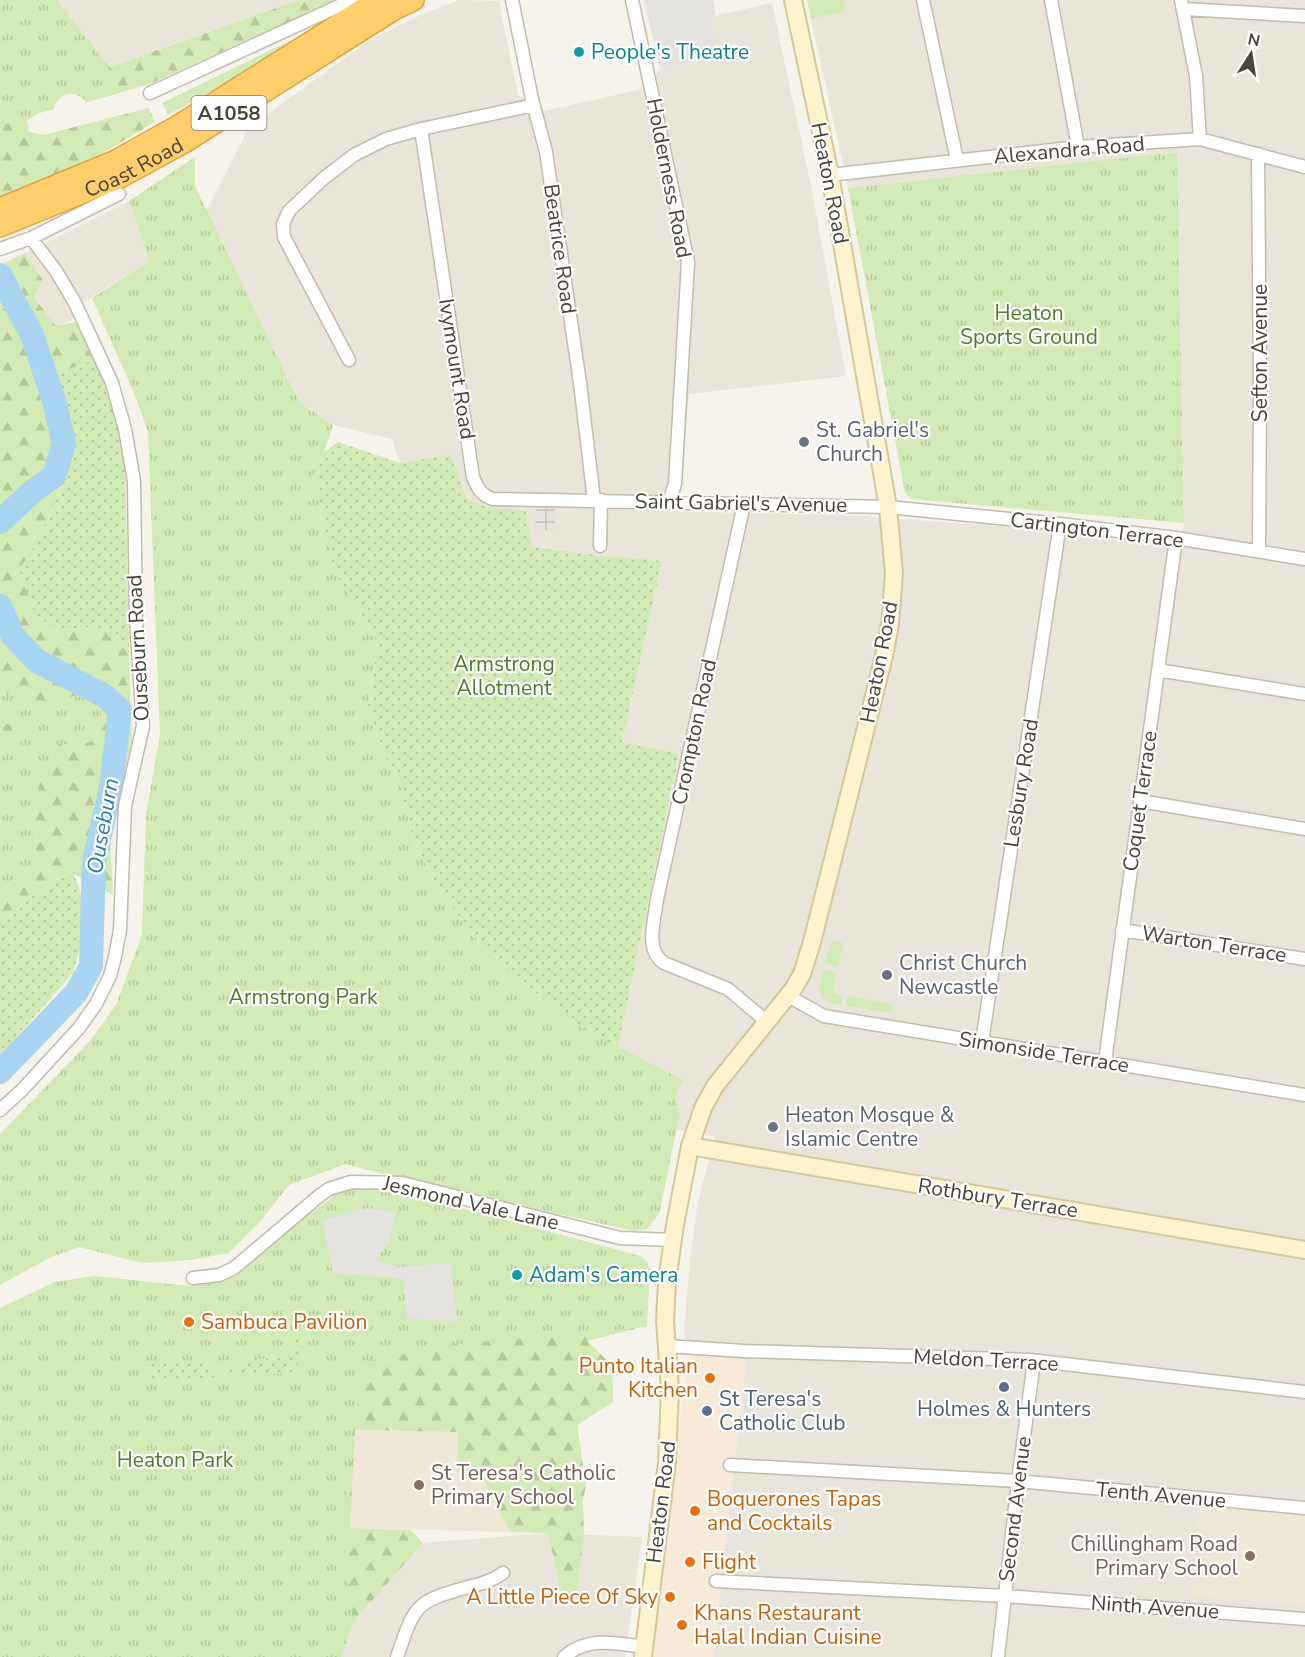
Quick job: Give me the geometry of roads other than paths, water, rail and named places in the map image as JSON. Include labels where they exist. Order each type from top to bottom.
[{"type":"highway","name":"Coast Road","points":[[0,226],[32,205],[177,127],[378,0]]},
{"type":"highway","name":"Coast Road","points":[[0,209],[32,205],[118,178],[184,142],[394,9],[412,0]]},
{"type":"street","points":[[150,93],[352,0]]},
{"type":"street","name":"Beatrice Road","points":[[512,0],[546,152],[597,500],[600,546]]},
{"type":"street","name":"Holderness Road","points":[[632,0],[688,262],[675,484],[669,502]]},
{"type":"street","name":"Heaton Road","points":[[643,1652],[667,1462],[670,1390],[665,1303],[673,1240],[690,1146],[703,1108],[715,1086],[798,982],[812,942],[884,656],[893,599],[893,553],[888,507],[830,175],[793,0]]},
{"type":"street","points":[[923,0],[957,160]]},
{"type":"street","points":[[1051,0],[1078,147]]},
{"type":"street","points":[[1200,139],[1196,76],[1182,4],[1305,16]]},
{"type":"street","points":[[349,360],[284,237],[283,224],[289,211],[324,178],[354,155],[386,139],[421,129],[534,105]]},
{"type":"street","name":"Ivymount Road","points":[[421,129],[476,486],[480,492],[493,499],[597,500]]},
{"type":"street","name":"Alexandra Road","points":[[830,175],[1078,147],[1200,139],[1305,167]]},
{"type":"street","name":"Sefton Avenue","points":[[1258,154],[1260,384],[1258,551]]},
{"type":"street","points":[[6,247],[31,238],[119,194]]},
{"type":"street","name":"Ouseburn Road","points":[[0,1110],[22,1090],[79,1028],[96,1004],[110,975],[120,930],[125,806],[143,726],[136,610],[134,482],[123,418],[112,383],[75,303],[56,271],[31,238]]},
{"type":"street","name":"Saint Gabriel's Avenue","points":[[597,500],[888,507]]},
{"type":"street","name":"Crompton Road","points":[[744,504],[657,899],[652,936],[654,952],[659,960],[674,969],[728,989],[766,1021]]},
{"type":"street","name":"Cartington Terrace","points":[[888,507],[1176,538],[1305,560]]},
{"type":"street","name":"Lesbury Road","points":[[982,1042],[1060,524]]},
{"type":"street","name":"Coquet Terrace","points":[[1107,1063],[1106,1054],[1122,930],[1176,538]]},
{"type":"street","points":[[1158,670],[1305,694]]},
{"type":"street","points":[[1140,801],[1305,829]]},
{"type":"street","name":"Warton Terrace","points":[[1122,930],[1305,959]]},
{"type":"street","name":"Simonside Terrace","points":[[788,996],[824,1016],[1305,1095]]},
{"type":"street","name":"Rothbury Terrace","points":[[690,1146],[1305,1250]]},
{"type":"street","name":"Jesmond Vale Lane","points":[[193,1278],[219,1275],[234,1268],[319,1196],[340,1184],[359,1181],[413,1185],[495,1208],[620,1238],[673,1240]]},
{"type":"street","name":"Meldon Terrace","points":[[666,1346],[744,1351],[1034,1361],[1305,1392]]},
{"type":"street","name":"Second Avenue","points":[[998,1657],[1034,1361]]},
{"type":"street","name":"Tenth Avenue","points":[[730,1465],[1018,1481],[1305,1508]]},
{"type":"street","points":[[397,1657],[412,1616],[422,1604],[435,1596],[492,1580],[503,1573]]},
{"type":"street","name":"Ninth Avenue","points":[[716,1581],[1005,1596],[1305,1619]]},
{"type":"street","points":[[564,1657],[584,1646],[599,1642],[643,1652]]},
{"type":"waterway","name":"Ouseburn","points":[[0,275],[32,335],[55,404],[64,443],[54,476],[33,491],[0,522]]},
{"type":"waterway","name":"Ouseburn","points":[[0,606],[13,636],[37,661],[105,696],[120,710],[111,788],[94,861],[91,966],[76,993],[0,1072]]},
{"type":"place","name":"People's Theatre","points":[[579,52]]},
{"type":"place","name":"St. Gabriel's Church","points":[[804,442]]},
{"type":"place","name":"Christ Church Newcastle","points":[[887,975]]},
{"type":"place","name":"Heaton Mosque & Islamic Centre","points":[[773,1127]]},
{"type":"place","name":"Adam's Camera","points":[[517,1275]]},
{"type":"place","name":"Sambuca Pavilion","points":[[189,1322]]},
{"type":"place","name":"Punto Italian Kitchen","points":[[710,1378]]},
{"type":"place","name":"Holmes & Hunters","points":[[1004,1387]]},
{"type":"place","name":"St Teresa's Catholic Club","points":[[707,1411]]},
{"type":"place","name":"St Teresa's Catholic Primary School","points":[[419,1485]]},
{"type":"place","name":"Boquerones Tapas and Cocktails","points":[[695,1511]]},
{"type":"place","name":"Chillingham Road Primary School","points":[[1250,1556]]},
{"type":"place","name":"Flight","points":[[690,1562]]},
{"type":"place","name":"A Little Piece Of Sky","points":[[670,1597]]},
{"type":"place","name":"Khans Restaurant Halal Indian Cuisine","points":[[682,1625]]},
{"type":"park label","name":"Heaton Sports Ground","points":[[1029,325]]},
{"type":"park label","name":"Armstrong Allotment","points":[[504,676]]},
{"type":"park label","name":"Armstrong Park","points":[[303,997]]},
{"type":"park label","name":"Heaton Park","points":[[175,1460]]}]
